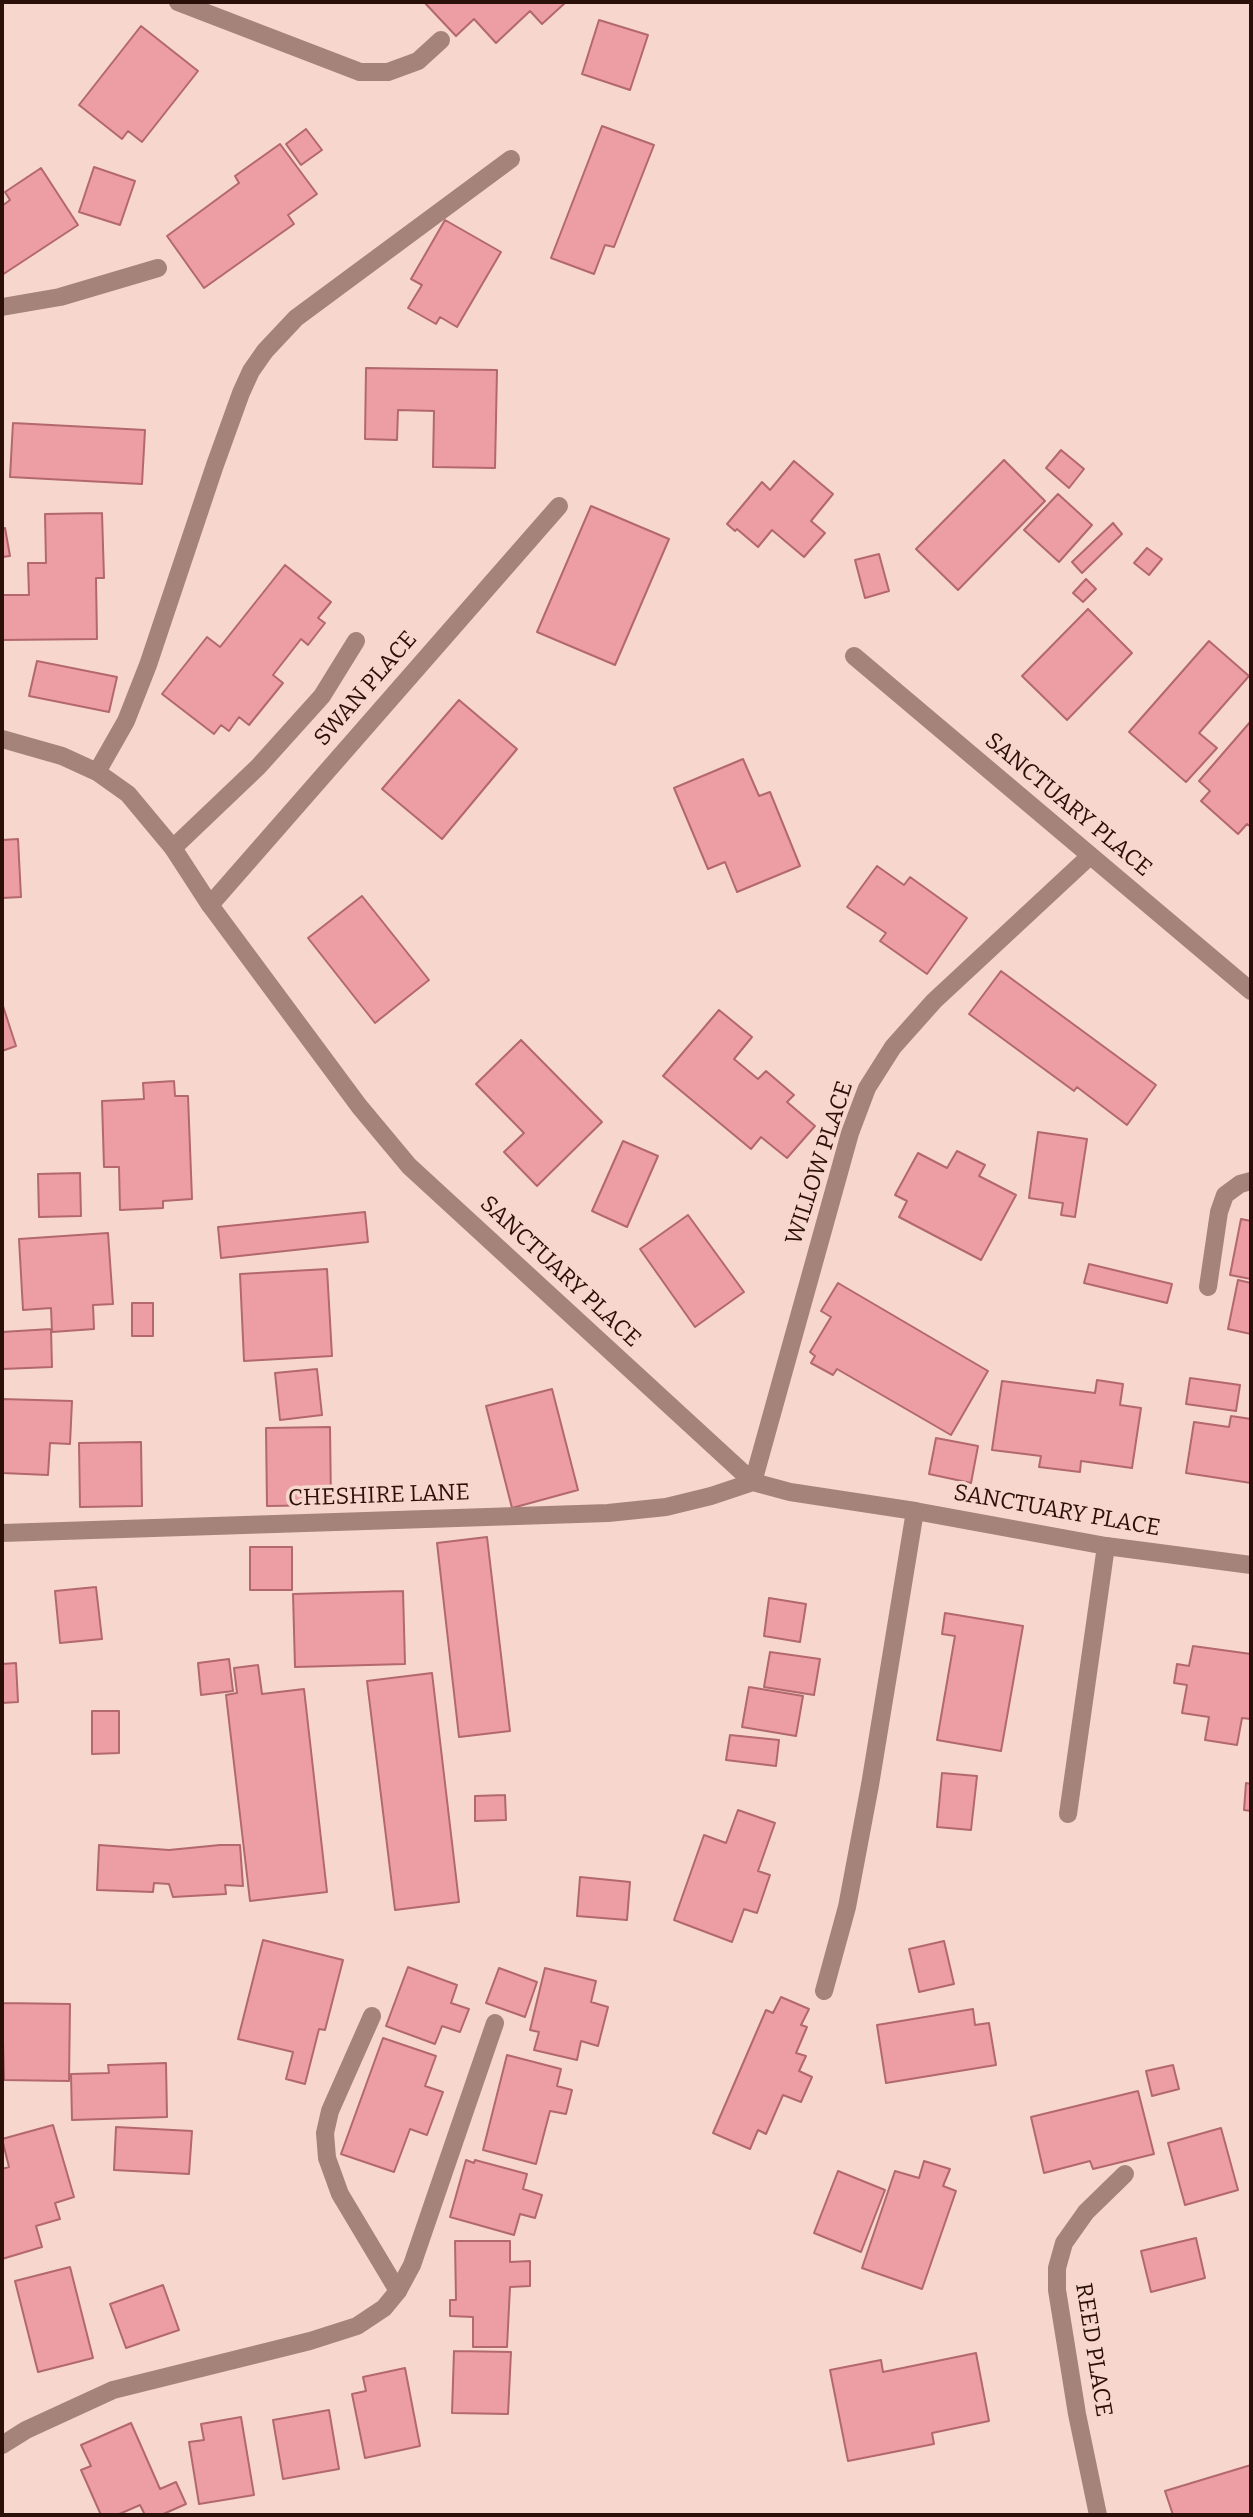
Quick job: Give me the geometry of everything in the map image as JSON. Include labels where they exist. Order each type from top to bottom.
[{"type":"street","points":[[178,2],[360,72],[388,72],[418,61],[441,40]]},
{"type":"street","points":[[97,772],[126,721],[148,665],[223,441],[251,371],[265,351],[296,318],[511,159]]},
{"type":"street","points":[[2,307],[60,298],[158,268]]},
{"type":"street","name":"SWAN PLACE","points":[[211,905],[559,506]]},
{"type":"street","points":[[173,848],[258,767],[307,713],[322,696],[356,641]]},
{"type":"street","name":"SANCTUARY PLACE","points":[[854,656],[1251,991]]},
{"type":"street","name":"SANCTUARY PLACE","points":[[2,739],[62,756],[97,772],[128,794],[173,848],[211,905],[359,1106],[410,1166],[753,1482],[790,1493],[915,1511],[1106,1546],[1251,1565]]},
{"type":"street","name":"WILLOW PLACE","points":[[753,1482],[850,1133],[867,1088],[893,1047],[934,1001],[1090,856]]},
{"type":"street","points":[[1208,1287],[1219,1212],[1225,1195],[1240,1184],[1251,1181]]},
{"type":"street","name":"CHESHIRE LANE","points":[[2,1533],[608,1513],[666,1507],[753,1482]]},
{"type":"street","points":[[824,1991],[844,1919],[870,1785],[915,1511]]},
{"type":"street","points":[[1068,1814],[1106,1546]]},
{"type":"street","points":[[372,2016],[330,2111],[325,2133],[327,2158],[340,2194],[398,2291]]},
{"type":"street","points":[[2,2445],[26,2430],[113,2390],[310,2341],[357,2326],[384,2308],[398,2291],[412,2265],[495,2022]]},
{"type":"street","name":"REED PLACE","points":[[1098,2515],[1076,2414],[1057,2290],[1057,2268],[1063,2243],[1086,2212],[1125,2174]]},
{"type":"building","points":[[424,2],[566,2],[542,24],[530,11],[496,43],[474,19],[456,36]]},
{"type":"building","points":[[599,20],[648,35],[630,90],[582,74]]},
{"type":"building","points":[[141,26],[198,71],[142,142],[128,131],[122,139],[79,105]]},
{"type":"building","points":[[602,126],[654,145],[614,247],[605,245],[594,274],[551,258]]},
{"type":"building","points":[[306,129],[322,150],[301,165],[286,144]]},
{"type":"building","points":[[280,144],[317,194],[288,215],[294,224],[204,288],[167,236],[239,183],[235,176]]},
{"type":"building","points":[[94,167],[135,181],[120,225],[79,212]]},
{"type":"building","points":[[41,168],[78,225],[2,275],[2,206],[10,200],[5,192]]},
{"type":"building","points":[[445,220],[501,252],[457,327],[440,317],[436,324],[408,308],[422,285],[411,279]]},
{"type":"building","points":[[366,368],[497,370],[495,468],[433,467],[434,411],[398,410],[397,440],[365,439]]},
{"type":"building","points":[[13,423],[145,430],[142,484],[10,477]]},
{"type":"building","points":[[1061,450],[1084,469],[1069,488],[1046,468]]},
{"type":"building","points":[[1004,460],[1045,501],[958,590],[916,549]]},
{"type":"building","points":[[794,461],[833,494],[811,521],[825,533],[804,557],[772,530],[758,547],[727,524],[762,482],[770,490]]},
{"type":"building","points":[[1058,494],[1092,525],[1059,562],[1024,530]]},
{"type":"building","points":[[591,506],[669,539],[615,665],[537,632]]},
{"type":"building","points":[[102,513],[104,578],[96,578],[97,639],[2,640],[2,595],[29,595],[28,563],[46,563],[45,514]]},
{"type":"building","points":[[1113,523],[1122,534],[1082,573],[1072,562]]},
{"type":"building","points":[[5,528],[10,556],[2,557],[2,529]]},
{"type":"building","points":[[1147,548],[1162,559],[1149,575],[1134,563]]},
{"type":"building","points":[[879,554],[889,591],[865,598],[855,560]]},
{"type":"building","points":[[285,565],[331,602],[318,618],[325,623],[308,645],[301,639],[273,675],[283,683],[249,725],[239,717],[229,731],[221,725],[214,734],[162,694],[207,637],[220,647]]},
{"type":"building","points":[[1086,579],[1096,589],[1083,602],[1073,593]]},
{"type":"building","points":[[1088,609],[1132,653],[1067,720],[1022,676]]},
{"type":"building","points":[[1209,641],[1249,676],[1199,733],[1217,748],[1186,782],[1129,732]]},
{"type":"building","points":[[37,661],[117,677],[109,712],[29,696]]},
{"type":"building","points":[[459,700],[517,749],[442,839],[382,789]]},
{"type":"building","points":[[1251,721],[1251,827],[1247,824],[1238,834],[1201,801],[1210,791],[1199,781]]},
{"type":"building","points":[[743,759],[759,796],[770,792],[800,866],[737,892],[725,862],[708,869],[674,788]]},
{"type":"building","points":[[18,839],[21,897],[2,898],[2,840]]},
{"type":"building","points":[[877,866],[904,885],[910,877],[967,918],[927,974],[880,941],[886,933],[847,907]]},
{"type":"building","points":[[362,896],[429,980],[375,1023],[308,938]]},
{"type":"building","points":[[1001,971],[1156,1085],[1127,1125],[1077,1087],[1074,1091],[969,1014]]},
{"type":"building","points":[[2,1003],[16,1046],[2,1051]]},
{"type":"building","points":[[719,1010],[752,1037],[734,1059],[758,1079],[766,1071],[794,1095],[787,1102],[815,1126],[787,1158],[761,1137],[751,1149],[663,1076]]},
{"type":"building","points":[[521,1040],[602,1122],[537,1186],[504,1152],[524,1133],[476,1084]]},
{"type":"building","points":[[174,1081],[175,1096],[188,1096],[192,1199],[163,1201],[163,1208],[120,1210],[119,1167],[104,1167],[102,1101],[144,1099],[143,1083]]},
{"type":"building","points":[[1038,1132],[1087,1139],[1075,1217],[1061,1215],[1063,1203],[1029,1198]]},
{"type":"building","points":[[623,1141],[658,1156],[627,1227],[592,1211]]},
{"type":"building","points":[[957,1151],[985,1165],[979,1176],[1016,1195],[981,1260],[899,1217],[907,1201],[895,1195],[918,1153],[947,1168]]},
{"type":"building","points":[[80,1173],[81,1216],[39,1217],[38,1174]]},
{"type":"building","points":[[365,1212],[368,1242],[221,1258],[218,1227]]},
{"type":"building","points":[[688,1215],[744,1292],[695,1327],[640,1249]]},
{"type":"building","points":[[1241,1219],[1251,1221],[1251,1279],[1230,1275]]},
{"type":"building","points":[[108,1233],[113,1304],[93,1305],[94,1329],[52,1332],[51,1308],[23,1310],[19,1239]]},
{"type":"building","points":[[1089,1264],[1172,1284],[1167,1303],[1084,1283]]},
{"type":"building","points":[[327,1269],[332,1356],[244,1361],[240,1274]]},
{"type":"building","points":[[1238,1280],[1251,1283],[1251,1334],[1228,1329]]},
{"type":"building","points":[[838,1283],[988,1371],[951,1435],[837,1369],[833,1375],[811,1363],[815,1356],[810,1352],[831,1317],[821,1311]]},
{"type":"building","points":[[132,1303],[153,1303],[153,1336],[132,1336]]},
{"type":"building","points":[[51,1329],[52,1367],[2,1369],[2,1332]]},
{"type":"building","points":[[317,1369],[322,1415],[280,1420],[275,1373]]},
{"type":"building","points":[[1190,1378],[1240,1385],[1236,1411],[1186,1404]]},
{"type":"building","points":[[1097,1380],[1123,1384],[1120,1405],[1141,1408],[1132,1468],[1081,1461],[1080,1472],[1039,1467],[1041,1456],[992,1450],[1002,1381],[1095,1393]]},
{"type":"building","points":[[552,1389],[578,1490],[512,1508],[486,1406]]},
{"type":"building","points":[[2,1399],[72,1401],[70,1444],[50,1443],[48,1475],[2,1473]]},
{"type":"building","points":[[1231,1416],[1251,1419],[1251,1483],[1186,1473],[1194,1422],[1229,1427]]},
{"type":"building","points":[[330,1427],[331,1505],[267,1506],[266,1428]]},
{"type":"building","points":[[936,1438],[978,1446],[971,1483],[929,1474]]},
{"type":"building","points":[[141,1442],[142,1506],[80,1507],[79,1443]]},
{"type":"building","points":[[487,1537],[510,1731],[459,1737],[437,1543]]},
{"type":"building","points":[[250,1547],[292,1547],[292,1590],[250,1590]]},
{"type":"building","points":[[96,1587],[102,1639],[60,1643],[55,1591]]},
{"type":"building","points":[[403,1591],[405,1664],[295,1667],[293,1594]]},
{"type":"building","points":[[769,1598],[806,1604],[800,1642],[764,1636]]},
{"type":"building","points":[[945,1613],[1023,1626],[1001,1751],[937,1740],[955,1636],[942,1634]]},
{"type":"building","points":[[1193,1646],[1251,1654],[1251,1719],[1242,1718],[1237,1745],[1205,1740],[1209,1717],[1182,1713],[1187,1685],[1174,1683],[1177,1664],[1189,1666]]},
{"type":"building","points":[[770,1652],[820,1659],[814,1695],[764,1687]]},
{"type":"building","points":[[229,1659],[233,1691],[201,1695],[198,1663]]},
{"type":"building","points":[[16,1663],[18,1702],[2,1703],[2,1664]]},
{"type":"building","points":[[258,1665],[262,1694],[304,1689],[327,1892],[250,1901],[226,1695],[237,1693],[234,1668]]},
{"type":"building","points":[[432,1673],[459,1902],[395,1910],[367,1681]]},
{"type":"building","points":[[749,1687],[803,1696],[796,1736],[742,1727]]},
{"type":"building","points":[[92,1711],[119,1711],[119,1753],[92,1754]]},
{"type":"building","points":[[730,1735],[779,1740],[776,1766],[726,1760]]},
{"type":"building","points":[[942,1773],[977,1776],[971,1830],[937,1827]]},
{"type":"building","points":[[1246,1783],[1251,1784],[1251,1811],[1244,1810]]},
{"type":"building","points":[[505,1795],[506,1820],[475,1821],[475,1796]]},
{"type":"building","points":[[738,1810],[775,1823],[758,1871],[770,1875],[757,1913],[744,1909],[732,1942],[674,1920],[704,1835],[726,1843]]},
{"type":"building","points":[[99,1845],[169,1850],[240,1845],[243,1886],[225,1885],[226,1894],[173,1897],[169,1884],[154,1883],[153,1892],[97,1890]]},
{"type":"building","points":[[580,1877],[630,1882],[627,1920],[577,1916]]},
{"type":"building","points":[[263,1940],[343,1960],[325,2030],[319,2029],[305,2084],[286,2079],[293,2052],[238,2039]]},
{"type":"building","points":[[944,1941],[954,1984],[919,1992],[909,1949]]},
{"type":"building","points":[[408,1967],[457,1985],[451,2003],[469,2009],[460,2032],[442,2026],[435,2044],[386,2026]]},
{"type":"building","points":[[499,1968],[537,1982],[525,2017],[486,2003]]},
{"type":"building","points":[[545,1968],[596,1981],[591,2002],[608,2007],[598,2046],[581,2041],[577,2060],[534,2050],[539,2032],[530,2030]]},
{"type":"building","points":[[781,1997],[809,2009],[801,2025],[807,2027],[796,2053],[806,2056],[799,2071],[812,2077],[801,2102],[783,2095],[766,2134],[758,2130],[750,2149],[713,2133],[766,2010],[773,2013]]},
{"type":"building","points":[[2,2003],[70,2004],[69,2081],[4,2080]]},
{"type":"building","points":[[973,2009],[975,2025],[989,2023],[996,2065],[886,2083],[877,2025]]},
{"type":"building","points":[[383,2038],[436,2056],[425,2086],[443,2092],[427,2135],[410,2129],[394,2172],[341,2154]]},
{"type":"building","points":[[507,2055],[561,2069],[557,2086],[572,2090],[566,2114],[550,2111],[536,2164],[483,2150]]},
{"type":"building","points":[[166,2063],[167,2117],[72,2120],[71,2074],[109,2073],[108,2065]]},
{"type":"building","points":[[1173,2065],[1179,2089],[1152,2096],[1146,2071]]},
{"type":"building","points":[[1138,2091],[1154,2154],[1093,2169],[1090,2161],[1044,2173],[1031,2117]]},
{"type":"building","points":[[53,2125],[74,2197],[55,2203],[60,2219],[36,2226],[42,2247],[2,2259],[2,2169],[9,2167],[2,2139]]},
{"type":"building","points":[[116,2127],[192,2131],[189,2174],[114,2170]]},
{"type":"building","points":[[1221,2128],[1238,2190],[1185,2205],[1168,2143]]},
{"type":"building","points":[[466,2160],[527,2174],[523,2189],[542,2195],[535,2218],[520,2214],[514,2235],[450,2217]]},
{"type":"building","points":[[924,2161],[950,2169],[943,2186],[956,2191],[922,2289],[862,2268],[895,2171],[919,2178]]},
{"type":"building","points":[[838,2171],[885,2190],[861,2252],[814,2233]]},
{"type":"building","points":[[1196,2238],[1205,2278],[1151,2292],[1141,2251]]},
{"type":"building","points":[[455,2241],[510,2241],[510,2262],[530,2261],[530,2286],[510,2287],[507,2347],[473,2347],[473,2317],[450,2316],[450,2300],[456,2300]]},
{"type":"building","points":[[70,2267],[93,2358],[38,2372],[15,2281]]},
{"type":"building","points":[[163,2285],[179,2330],[126,2348],[110,2304]]},
{"type":"building","points":[[454,2351],[511,2352],[508,2414],[452,2413]]},
{"type":"building","points":[[976,2353],[989,2421],[932,2433],[934,2444],[848,2461],[830,2370],[881,2360],[883,2372]]},
{"type":"building","points":[[405,2368],[420,2446],[365,2458],[352,2394],[366,2391],[363,2377]]},
{"type":"building","points":[[329,2410],[339,2469],[283,2479],[273,2420]]},
{"type":"building","points":[[241,2417],[254,2495],[199,2504],[189,2442],[204,2440],[201,2424]]},
{"type":"building","points":[[131,2423],[160,2489],[176,2482],[186,2504],[161,2515],[145,2515],[140,2505],[117,2515],[101,2515],[81,2470],[91,2466],[81,2445]]},
{"type":"building","points":[[1251,2465],[1251,2515],[1173,2515],[1165,2491]]}]
